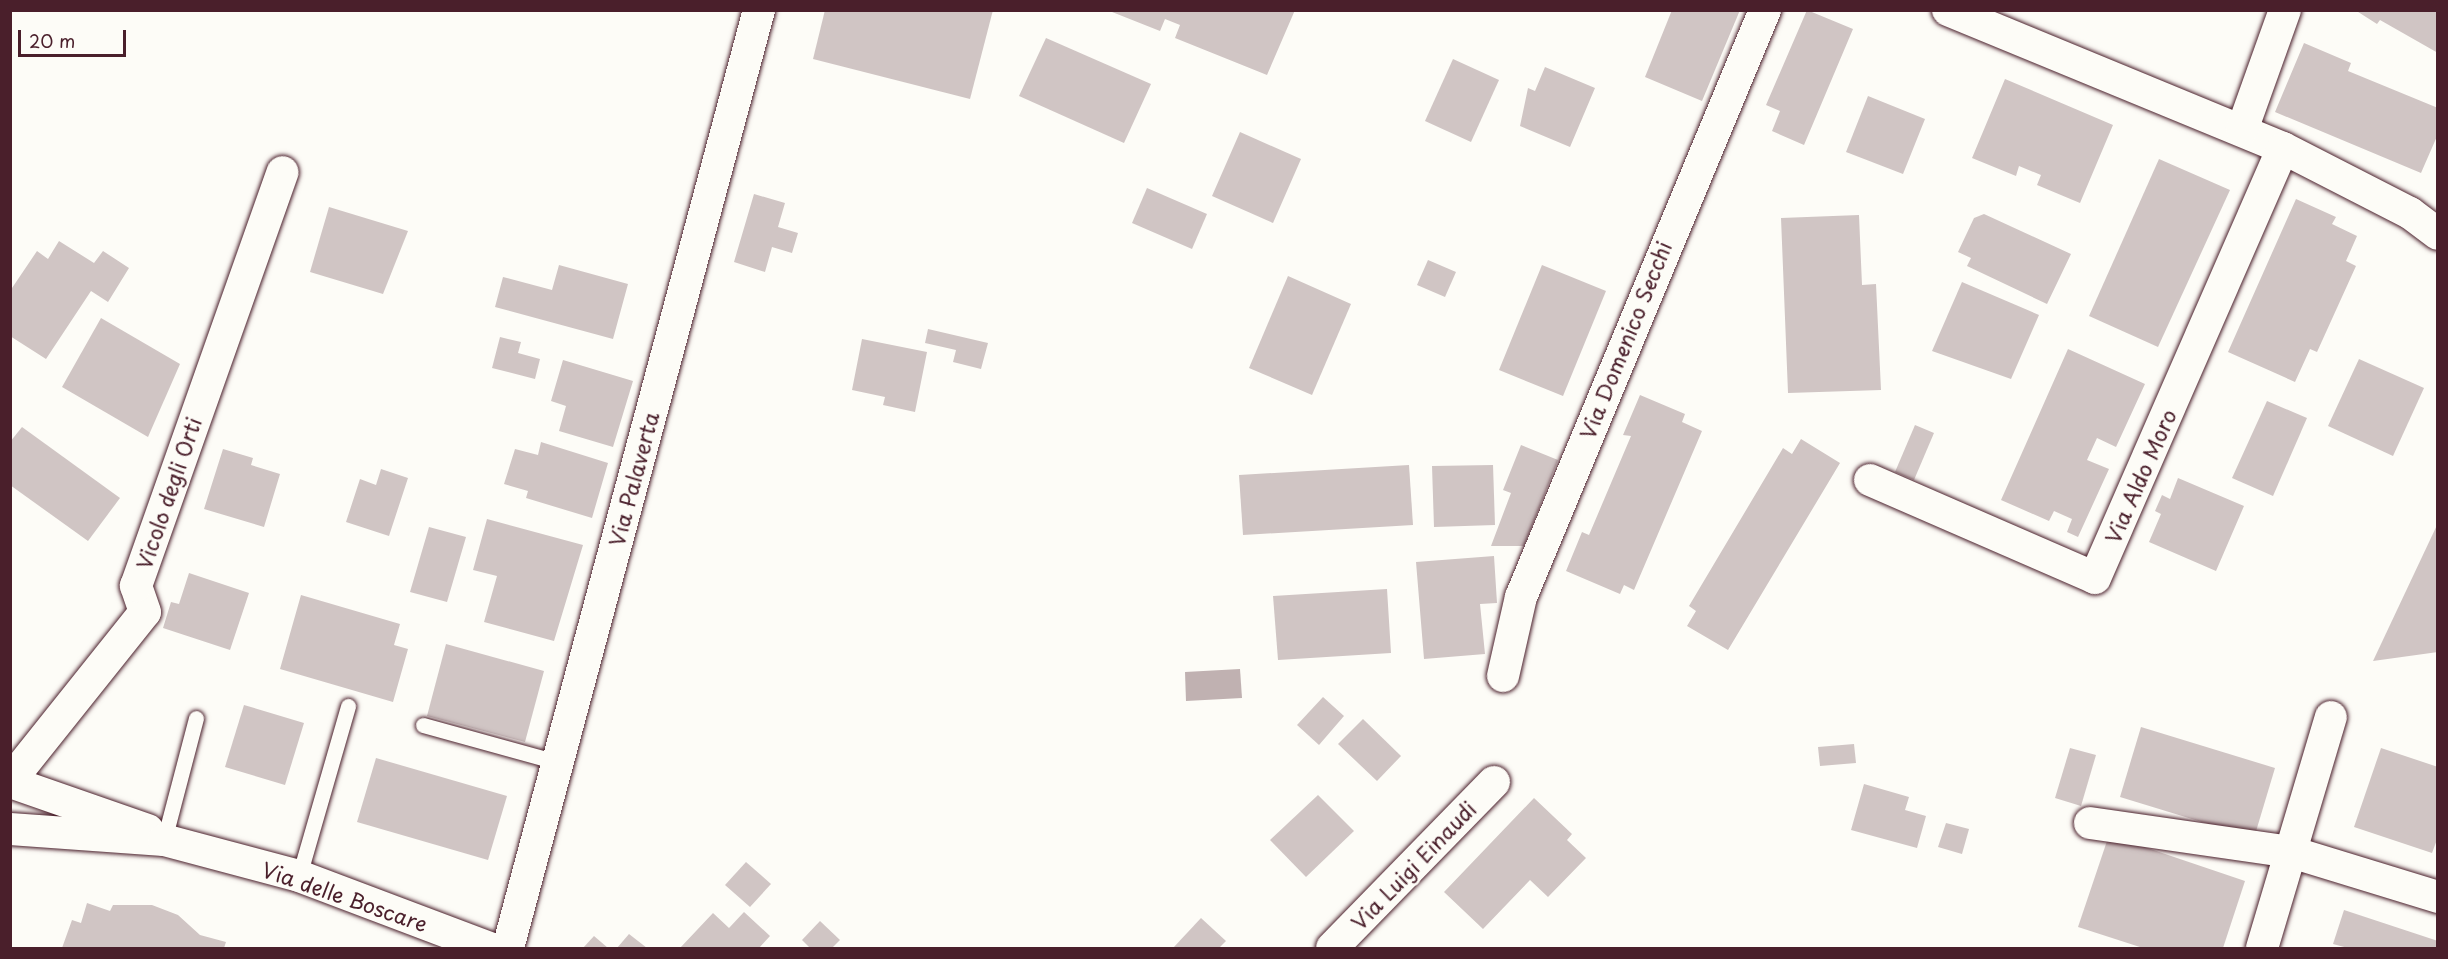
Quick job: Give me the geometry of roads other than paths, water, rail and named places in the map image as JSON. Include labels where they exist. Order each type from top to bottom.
[{"type":"street","name":"Via Palaverta","points":[[508,948],[759,10]]},
{"type":"street","name":"Via Domenico Secchi","points":[[1503,676],[1521,597],[1765,10]]},
{"type":"street","points":[[1948,10],[2283,148],[2410,213],[2438,234]]},
{"type":"street","points":[[2242,130],[2285,10]]},
{"type":"street","name":"Via Aldo Moro","points":[[1870,480],[2095,578],[2283,148]]},
{"type":"street","name":"Vicolo degli Orti","points":[[10,782],[145,612],[136,586],[283,172]]},
{"type":"street","points":[[2262,948],[2331,717]]},
{"type":"street","name":"Via delle Boscare","points":[[10,782],[134,822],[164,840]]},
{"type":"street","name":"Via Luigi Einaudi","points":[[1332,948],[1494,782]]},
{"type":"street","points":[[2090,823],[2291,852],[2438,897]]},
{"type":"street","name":"Via delle Boscare","points":[[10,829],[164,840],[299,876],[490,948]]},
{"type":"lane","points":[[299,876],[348,706]]},
{"type":"lane","points":[[164,840],[196,718]]},
{"type":"lane","points":[[423,725],[557,762]]}]
